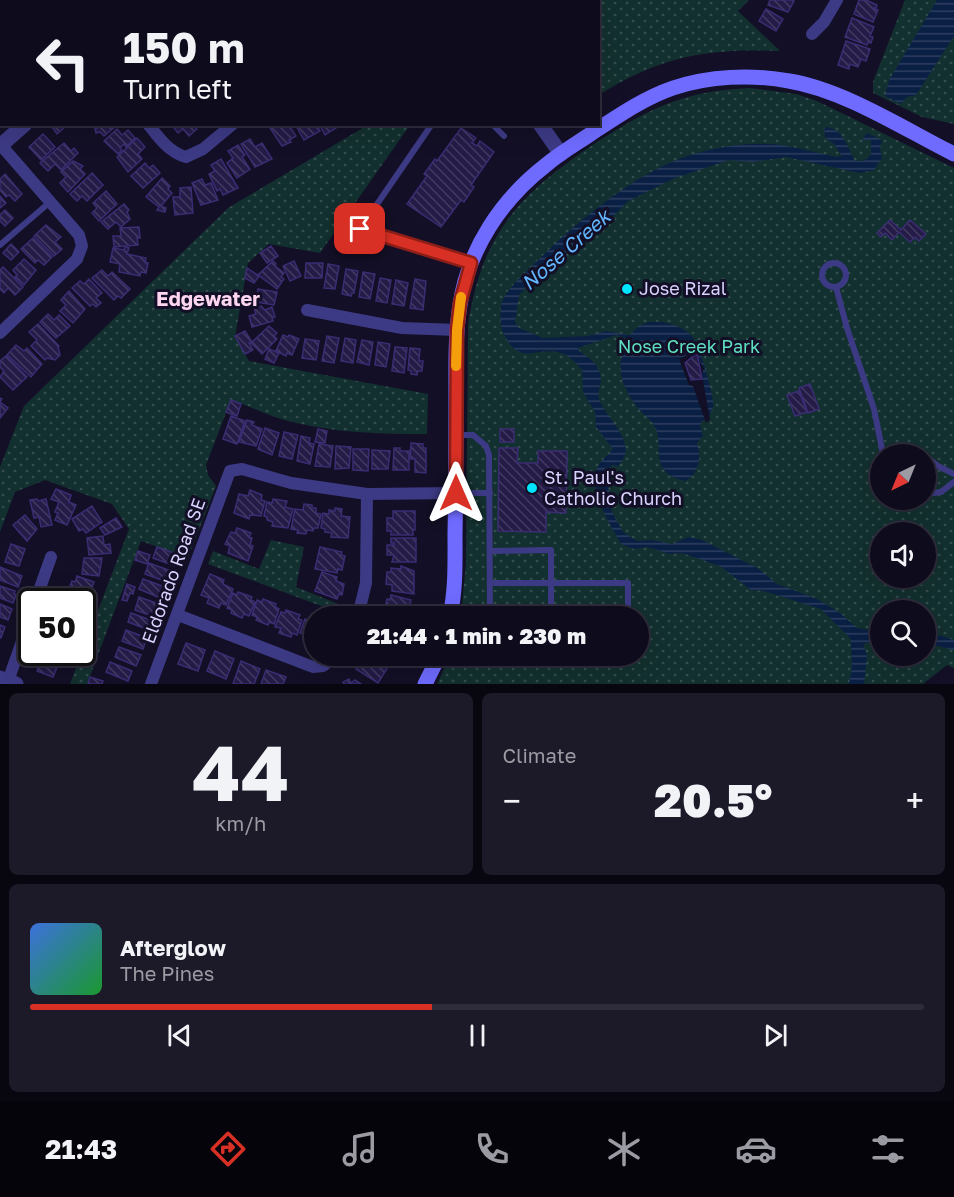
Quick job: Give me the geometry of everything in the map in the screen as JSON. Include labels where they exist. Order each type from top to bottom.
[{"type":"main road","points":[[451,606],[455,577],[457,330],[460,303],[471,263],[484,235],[500,211],[525,183],[561,154],[633,107],[673,88],[703,81],[757,77],[818,88],[850,101],[954,154]]},
{"type":"main road","points":[[425,684],[434,666]]},
{"type":"street","points":[[812,34],[824,22],[837,0]]},
{"type":"street","points":[[0,333],[77,259],[82,246],[79,235],[0,145],[23,126]]},
{"type":"street","points":[[150,126],[168,148],[186,157],[203,149],[231,126]]},
{"type":"street","points":[[541,126],[561,154]]},
{"type":"street","points":[[307,310],[402,328],[457,330]]},
{"type":"street","name":"Eldorado Road SE","points":[[151,684],[178,615],[224,469],[242,469],[291,483],[367,494],[456,493]]},
{"type":"street","points":[[360,606],[366,583],[367,494]]},
{"type":"street","points":[[41,588],[51,557]]},
{"type":"street","points":[[178,615],[304,664]]},
{"type":"street","points":[[8,682],[18,653]]},
{"type":"lane","points":[[431,126],[360,229],[471,263]]},
{"type":"lane","points":[[494,126],[504,136]]},
{"type":"lane","points":[[0,245],[50,202]]},
{"type":"lane","points":[[836,287],[874,410],[881,444]]},
{"type":"lane","points":[[456,435],[473,435],[486,446],[489,455],[490,606]]},
{"type":"lane","points":[[936,465],[954,474]]},
{"type":"lane","points":[[936,493],[941,492],[954,482]]},
{"type":"lane","points":[[456,493],[490,493]]},
{"type":"lane","points":[[490,551],[551,550],[551,606]]},
{"type":"lane","points":[[491,583],[628,583],[628,606]]},
{"type":"green space","points":[[600,0],[749,0],[738,11],[780,51],[730,51],[685,57],[643,71],[600,94]]},
{"type":"green space","points":[[905,0],[954,0],[954,124],[922,117],[873,93],[873,82]]},
{"type":"green space","name":"Nose Creek Park","points":[[750,88],[796,94],[817,101],[954,168],[954,668],[947,665],[923,684],[437,684],[445,666],[649,666],[649,606],[462,606],[466,563],[468,325],[474,292],[483,264],[509,217],[526,198],[570,161],[635,119],[669,103],[706,93]]},
{"type":"green space","points":[[363,126],[409,126],[320,253],[269,244],[248,263],[235,337],[249,361],[428,394],[427,434],[375,433],[323,428],[281,419],[231,400],[206,465],[208,475],[216,486],[188,558],[141,541],[96,660],[96,616],[129,529],[112,504],[45,480],[15,492],[0,532],[0,467],[24,406],[228,208]]},
{"type":"green space","points":[[271,540],[304,547],[296,587],[344,606],[321,606],[208,564],[213,551],[259,569]]},
{"type":"green space","points":[[77,666],[94,666],[87,684],[70,684]]},
{"type":"water","points":[[937,0],[954,0],[954,36],[916,95],[907,97],[901,104],[885,96],[889,80]]},
{"type":"water","name":"Nose Creek","points":[[832,128],[841,135],[855,161],[863,161],[871,155],[871,140],[862,140],[867,133],[882,140],[880,149],[882,158],[874,170],[859,173],[786,157],[752,162],[729,160],[675,178],[628,201],[606,224],[573,244],[552,267],[529,284],[519,295],[515,322],[519,328],[543,338],[588,336],[606,331],[629,335],[641,325],[649,322],[671,324],[690,334],[697,344],[703,362],[712,393],[713,407],[707,419],[700,425],[703,436],[697,443],[698,465],[690,478],[685,481],[673,477],[661,465],[654,425],[627,392],[620,367],[627,338],[616,335],[578,348],[594,362],[599,370],[601,380],[599,399],[624,440],[626,449],[624,458],[618,466],[612,465],[607,476],[611,496],[608,501],[614,516],[623,532],[637,541],[651,540],[672,544],[689,537],[702,540],[759,569],[777,584],[817,599],[840,613],[857,628],[870,630],[870,642],[863,644],[867,656],[864,684],[849,684],[852,667],[851,639],[821,609],[764,591],[751,590],[720,566],[682,553],[670,554],[647,547],[634,549],[621,544],[600,504],[595,482],[600,463],[613,449],[596,427],[595,412],[583,392],[582,370],[561,353],[552,351],[522,353],[515,350],[503,332],[500,311],[505,296],[514,283],[546,252],[608,200],[654,170],[701,152],[755,144],[799,148],[836,157],[842,156],[834,144],[825,137],[824,129]]},
{"type":"water","points":[[936,634],[954,640],[954,650],[936,646]]},
{"type":"pier","points":[[701,348],[702,352],[698,355],[704,368],[702,375],[710,420],[706,423],[693,386],[689,385],[679,359]]},
{"type":"building","points":[[770,0],[794,1],[788,12],[768,5]]},
{"type":"building","points":[[859,0],[866,0],[877,5],[876,8],[872,8],[878,10],[873,22],[854,14]]},
{"type":"building","points":[[766,9],[783,19],[776,31],[759,21]]},
{"type":"building","points":[[852,18],[874,27],[870,36],[873,37],[871,43],[868,42],[867,45],[845,37]]},
{"type":"building","points":[[846,41],[870,49],[866,61],[861,59],[858,67],[850,64],[849,69],[838,65]]},
{"type":"building","points":[[51,126],[66,126],[57,134]]},
{"type":"building","points":[[96,126],[116,126],[104,136],[100,132],[96,133]]},
{"type":"building","points":[[173,126],[195,126],[197,129],[189,136],[183,129],[178,133]]},
{"type":"building","points":[[289,126],[296,136],[289,140],[291,142],[282,146],[270,128]]},
{"type":"building","points":[[296,126],[317,126],[320,131],[304,140]]},
{"type":"building","points":[[320,126],[339,126],[325,135]]},
{"type":"building","points":[[461,128],[476,138],[472,143],[477,146],[480,141],[494,152],[471,185],[474,187],[464,202],[461,200],[441,227],[407,204],[427,176],[424,174],[435,159],[437,161]]},
{"type":"building","points":[[117,129],[122,135],[128,130],[135,138],[126,147],[124,144],[118,154],[104,141]]},
{"type":"building","points":[[43,134],[55,147],[41,160],[29,147]]},
{"type":"building","points":[[137,138],[145,147],[138,154],[142,159],[128,172],[117,157]]},
{"type":"building","points":[[250,139],[255,147],[262,143],[272,159],[255,167],[241,144]]},
{"type":"building","points":[[64,143],[71,151],[74,148],[78,153],[61,170],[55,164],[48,171],[40,163]]},
{"type":"building","points":[[238,145],[250,169],[237,178],[227,163],[233,158],[228,151]]},
{"type":"building","points":[[221,159],[238,188],[223,195],[220,189],[217,191],[209,174],[215,171],[211,165]]},
{"type":"building","points":[[73,161],[83,166],[80,169],[85,174],[68,192],[60,183],[66,177],[61,172]]},
{"type":"building","points":[[145,163],[149,168],[153,165],[160,173],[143,188],[131,176]]},
{"type":"building","points":[[92,173],[103,185],[87,201],[82,196],[77,201],[70,194]]},
{"type":"building","points":[[5,174],[22,194],[15,201],[9,195],[6,197],[0,190],[0,179]]},
{"type":"building","points":[[162,178],[170,186],[168,189],[172,193],[161,206],[166,208],[165,212],[157,210],[159,207],[146,197]]},
{"type":"building","points":[[202,179],[205,185],[211,183],[218,200],[201,205],[192,183]]},
{"type":"building","points":[[191,187],[193,213],[175,215],[173,197],[180,197],[180,188]]},
{"type":"building","points":[[106,191],[117,204],[99,221],[92,213],[97,208],[93,203]]},
{"type":"building","points":[[0,196],[6,203],[0,208]]},
{"type":"building","points":[[124,204],[129,210],[127,212],[130,219],[121,227],[116,222],[108,229],[101,222]]},
{"type":"building","points":[[5,210],[13,218],[5,226],[0,221],[0,215]]},
{"type":"building","points":[[890,220],[901,230],[910,220],[926,234],[919,241],[915,237],[910,242],[899,232],[892,240],[885,233],[881,237],[877,233]]},
{"type":"building","points":[[46,225],[61,237],[55,242],[62,249],[54,256],[34,236]]},
{"type":"building","points":[[139,227],[138,245],[114,247],[113,236],[121,236],[120,228]]},
{"type":"building","points":[[33,238],[52,257],[44,265],[38,260],[35,263],[21,249]]},
{"type":"building","points":[[11,244],[19,252],[11,260],[3,253]]},
{"type":"building","points":[[271,246],[278,256],[267,263],[260,253]]},
{"type":"building","points":[[125,247],[129,248],[127,254],[146,258],[145,262],[148,263],[146,273],[141,272],[140,276],[119,272],[120,264],[110,262],[113,248],[124,250]]},
{"type":"building","points":[[24,259],[36,270],[24,285],[15,277],[17,275],[13,270]]},
{"type":"building","points":[[273,261],[275,266],[284,273],[281,277],[284,279],[277,289],[258,275]]},
{"type":"building","points":[[294,261],[301,276],[290,281],[283,266]]},
{"type":"building","points":[[306,263],[323,263],[322,278],[305,278]]},
{"type":"building","points":[[328,264],[339,266],[335,289],[324,288]]},
{"type":"building","points":[[3,267],[23,287],[15,295],[8,288],[4,293],[0,289],[0,270]]},
{"type":"building","points":[[247,268],[259,276],[254,283],[245,278]]},
{"type":"building","points":[[346,269],[358,271],[354,293],[351,296],[342,294]]},
{"type":"building","points":[[102,270],[108,276],[112,272],[130,289],[121,298],[118,296],[114,300],[92,278]]},
{"type":"building","points":[[363,272],[375,274],[370,299],[359,297]]},
{"type":"building","points":[[380,278],[391,280],[387,303],[376,301]]},
{"type":"building","points":[[89,279],[102,293],[96,298],[101,303],[96,307],[93,304],[90,306],[72,288],[80,281],[84,284]]},
{"type":"building","points":[[415,279],[426,281],[423,310],[410,308]]},
{"type":"building","points":[[396,280],[408,283],[404,306],[392,304]]},
{"type":"building","points":[[258,289],[277,292],[274,305],[255,302]]},
{"type":"building","points":[[69,291],[85,309],[73,323],[60,311],[66,305],[61,300]]},
{"type":"building","points":[[261,306],[265,310],[272,307],[275,317],[272,318],[273,321],[252,327],[249,316],[256,314],[254,308]]},
{"type":"building","points":[[48,314],[54,320],[59,315],[70,326],[56,338],[40,322]]},
{"type":"building","points":[[38,324],[59,346],[60,355],[55,360],[47,358],[45,360],[31,346],[37,340],[29,332]]},
{"type":"building","points":[[269,326],[277,333],[274,336],[277,339],[262,354],[251,343]]},
{"type":"building","points":[[245,331],[252,342],[249,343],[253,350],[245,354],[235,336]]},
{"type":"building","points":[[283,335],[299,339],[292,355],[287,353],[286,356],[276,351]]},
{"type":"building","points":[[327,336],[339,338],[334,363],[322,361]]},
{"type":"building","points":[[345,338],[356,340],[353,363],[341,361]]},
{"type":"building","points":[[305,339],[319,341],[316,360],[302,358]]},
{"type":"building","points":[[362,340],[373,342],[369,365],[357,362]]},
{"type":"building","points":[[378,342],[390,344],[386,367],[375,365]]},
{"type":"building","points":[[16,345],[24,351],[27,348],[42,364],[31,377],[7,355]]},
{"type":"building","points":[[395,347],[407,348],[404,373],[392,371]]},
{"type":"building","points":[[410,348],[420,349],[419,361],[423,361],[422,371],[418,371],[417,375],[411,374],[408,370]]},
{"type":"building","points":[[269,349],[279,353],[274,363],[265,359]]},
{"type":"building","points":[[697,353],[702,379],[691,380],[685,363]]},
{"type":"building","points":[[6,356],[27,377],[13,390],[0,377],[4,371],[0,367],[0,361]]},
{"type":"building","points":[[810,384],[819,409],[808,413],[799,388]]},
{"type":"building","points":[[799,391],[807,412],[795,416],[787,395]]},
{"type":"building","points":[[231,400],[241,404],[237,416],[226,412]]},
{"type":"building","points":[[0,402],[8,408],[0,418]]},
{"type":"building","points":[[231,416],[245,421],[237,444],[223,439]]},
{"type":"building","points":[[247,420],[254,422],[252,425],[262,429],[256,446],[239,442]]},
{"type":"building","points":[[265,428],[279,433],[272,455],[258,449]]},
{"type":"building","points":[[318,429],[327,431],[325,443],[315,442]]},
{"type":"building","points":[[500,429],[514,429],[514,442],[500,442]]},
{"type":"building","points":[[284,432],[298,435],[292,459],[279,456]]},
{"type":"building","points":[[301,436],[310,438],[309,443],[314,444],[310,464],[297,461]]},
{"type":"building","points":[[411,443],[423,444],[423,448],[426,448],[426,473],[415,472],[415,459],[410,459]]},
{"type":"building","points":[[319,444],[333,446],[330,467],[315,466]]},
{"type":"building","points":[[336,446],[351,447],[349,468],[335,469]]},
{"type":"building","points":[[394,448],[409,451],[409,470],[393,470]]},
{"type":"building","name":"St. Paul's Catholic Church","points":[[499,448],[518,448],[517,463],[538,463],[538,451],[567,451],[566,513],[546,512],[546,532],[498,531]]},
{"type":"building","points":[[353,449],[369,449],[368,471],[353,470]]},
{"type":"building","points":[[372,450],[390,451],[388,469],[372,469]]},
{"type":"building","points":[[56,489],[71,495],[69,502],[76,505],[67,525],[55,520],[59,502],[51,499]]},
{"type":"building","points":[[250,490],[262,495],[261,500],[265,501],[261,516],[250,515],[249,519],[234,513],[239,494],[248,496]]},
{"type":"building","points":[[37,499],[38,501],[46,499],[52,525],[41,527],[39,517],[34,518],[30,500]]},
{"type":"building","points":[[273,499],[287,501],[285,507],[293,509],[288,528],[272,526],[273,522],[264,516],[267,502],[272,503]]},
{"type":"building","points":[[304,504],[312,505],[312,508],[316,508],[316,513],[321,514],[318,528],[314,528],[313,531],[307,530],[306,534],[297,533],[298,530],[291,529],[295,509],[303,510]]},
{"type":"building","points":[[92,506],[102,522],[86,533],[83,529],[79,531],[72,519]]},
{"type":"building","points":[[335,508],[342,509],[341,516],[350,517],[348,538],[331,537],[332,533],[325,532],[325,529],[321,528],[323,513],[329,514],[329,510],[335,511]]},
{"type":"building","points":[[393,511],[415,511],[413,535],[391,535],[391,531],[387,531],[387,518],[393,518]]},
{"type":"building","points":[[25,515],[37,529],[27,541],[13,525]]},
{"type":"building","points":[[116,518],[122,527],[105,535],[100,528]]},
{"type":"building","points":[[237,528],[251,533],[250,545],[253,546],[248,561],[228,553],[230,546],[225,544],[231,532],[235,533]]},
{"type":"building","points":[[103,536],[104,545],[110,544],[111,553],[89,555],[87,538]]},
{"type":"building","points":[[391,538],[416,538],[416,562],[392,562],[394,555],[387,555],[387,545],[394,545],[391,543]]},
{"type":"building","points":[[11,544],[25,549],[19,566],[5,562]]},
{"type":"building","points":[[157,547],[179,555],[175,566],[153,558]]},
{"type":"building","points":[[320,547],[342,552],[341,555],[345,556],[342,570],[338,569],[337,573],[315,569]]},
{"type":"building","points":[[138,551],[150,555],[147,564],[135,560]]},
{"type":"building","points":[[84,558],[102,558],[99,576],[82,574]]},
{"type":"building","points":[[149,563],[171,571],[167,582],[145,574]]},
{"type":"building","points":[[401,566],[414,571],[414,594],[392,591],[392,585],[386,584],[387,572],[391,572],[391,568],[401,569]]},
{"type":"building","points":[[0,567],[22,576],[18,587],[0,580]]},
{"type":"building","points":[[322,572],[337,577],[336,581],[344,584],[342,595],[339,594],[337,599],[315,591]]},
{"type":"building","points":[[210,574],[224,580],[223,584],[233,589],[226,605],[221,603],[219,608],[207,603],[209,598],[201,595]]},
{"type":"building","points":[[77,576],[94,582],[92,588],[69,588],[72,581],[75,582]]},
{"type":"building","points":[[143,579],[165,587],[160,598],[139,589]]},
{"type":"building","points":[[127,584],[135,587],[127,601],[122,600]]},
{"type":"building","points":[[0,586],[15,591],[13,603],[0,598]]},
{"type":"building","points":[[238,592],[252,597],[251,600],[255,602],[249,616],[244,614],[242,618],[231,613],[232,610],[227,608],[233,593],[237,595]]},
{"type":"building","points":[[391,595],[411,600],[412,606],[385,606],[387,599],[390,600]]},
{"type":"building","points":[[139,597],[159,604],[155,617],[135,610]]},
{"type":"building","points":[[263,599],[276,604],[275,607],[279,609],[274,624],[269,622],[268,625],[256,620],[257,617],[252,615],[257,600],[262,602]]},
{"type":"building","points":[[0,604],[12,609],[8,620],[0,617]]},
{"type":"building","points":[[286,610],[300,615],[298,619],[302,620],[297,635],[292,633],[291,637],[279,633],[281,628],[275,627],[281,612],[285,613]]},
{"type":"building","points":[[131,613],[153,621],[149,630],[128,622]]},
{"type":"building","points":[[304,622],[304,634],[300,633]]},
{"type":"building","points":[[0,625],[5,627],[1,638],[0,638]]},
{"type":"building","points":[[126,630],[147,638],[143,649],[122,641]]},
{"type":"building","points":[[186,643],[205,650],[198,671],[178,664]]},
{"type":"building","points":[[119,647],[141,655],[136,666],[115,657]]},
{"type":"building","points":[[215,651],[234,659],[226,679],[207,671]]},
{"type":"building","points":[[241,661],[260,669],[254,684],[233,684]]},
{"type":"building","points":[[110,662],[132,671],[128,681],[106,672]]},
{"type":"building","points":[[39,666],[58,666],[53,677],[37,671]]},
{"type":"building","points":[[358,666],[389,666],[378,683],[356,669]]},
{"type":"building","points":[[266,670],[286,677],[283,684],[261,684]]},
{"type":"building","points":[[90,677],[103,681],[102,684],[88,684]]},
{"type":"building","points":[[349,679],[351,683],[355,680],[361,684],[344,684],[343,682]]},
{"type":"slow traffic","points":[[456,366],[461,297]]},
{"type":"place","name":"Jose Rizal","points":[[627,289]]},
{"type":"place","name":"St. Paul's Catholic Church","points":[[532,488]]},
{"type":"district","name":"Edgewater","points":[[208,299]]},
{"type":"route","points":[[360,229],[471,263],[460,303],[457,330],[456,493]]}]
